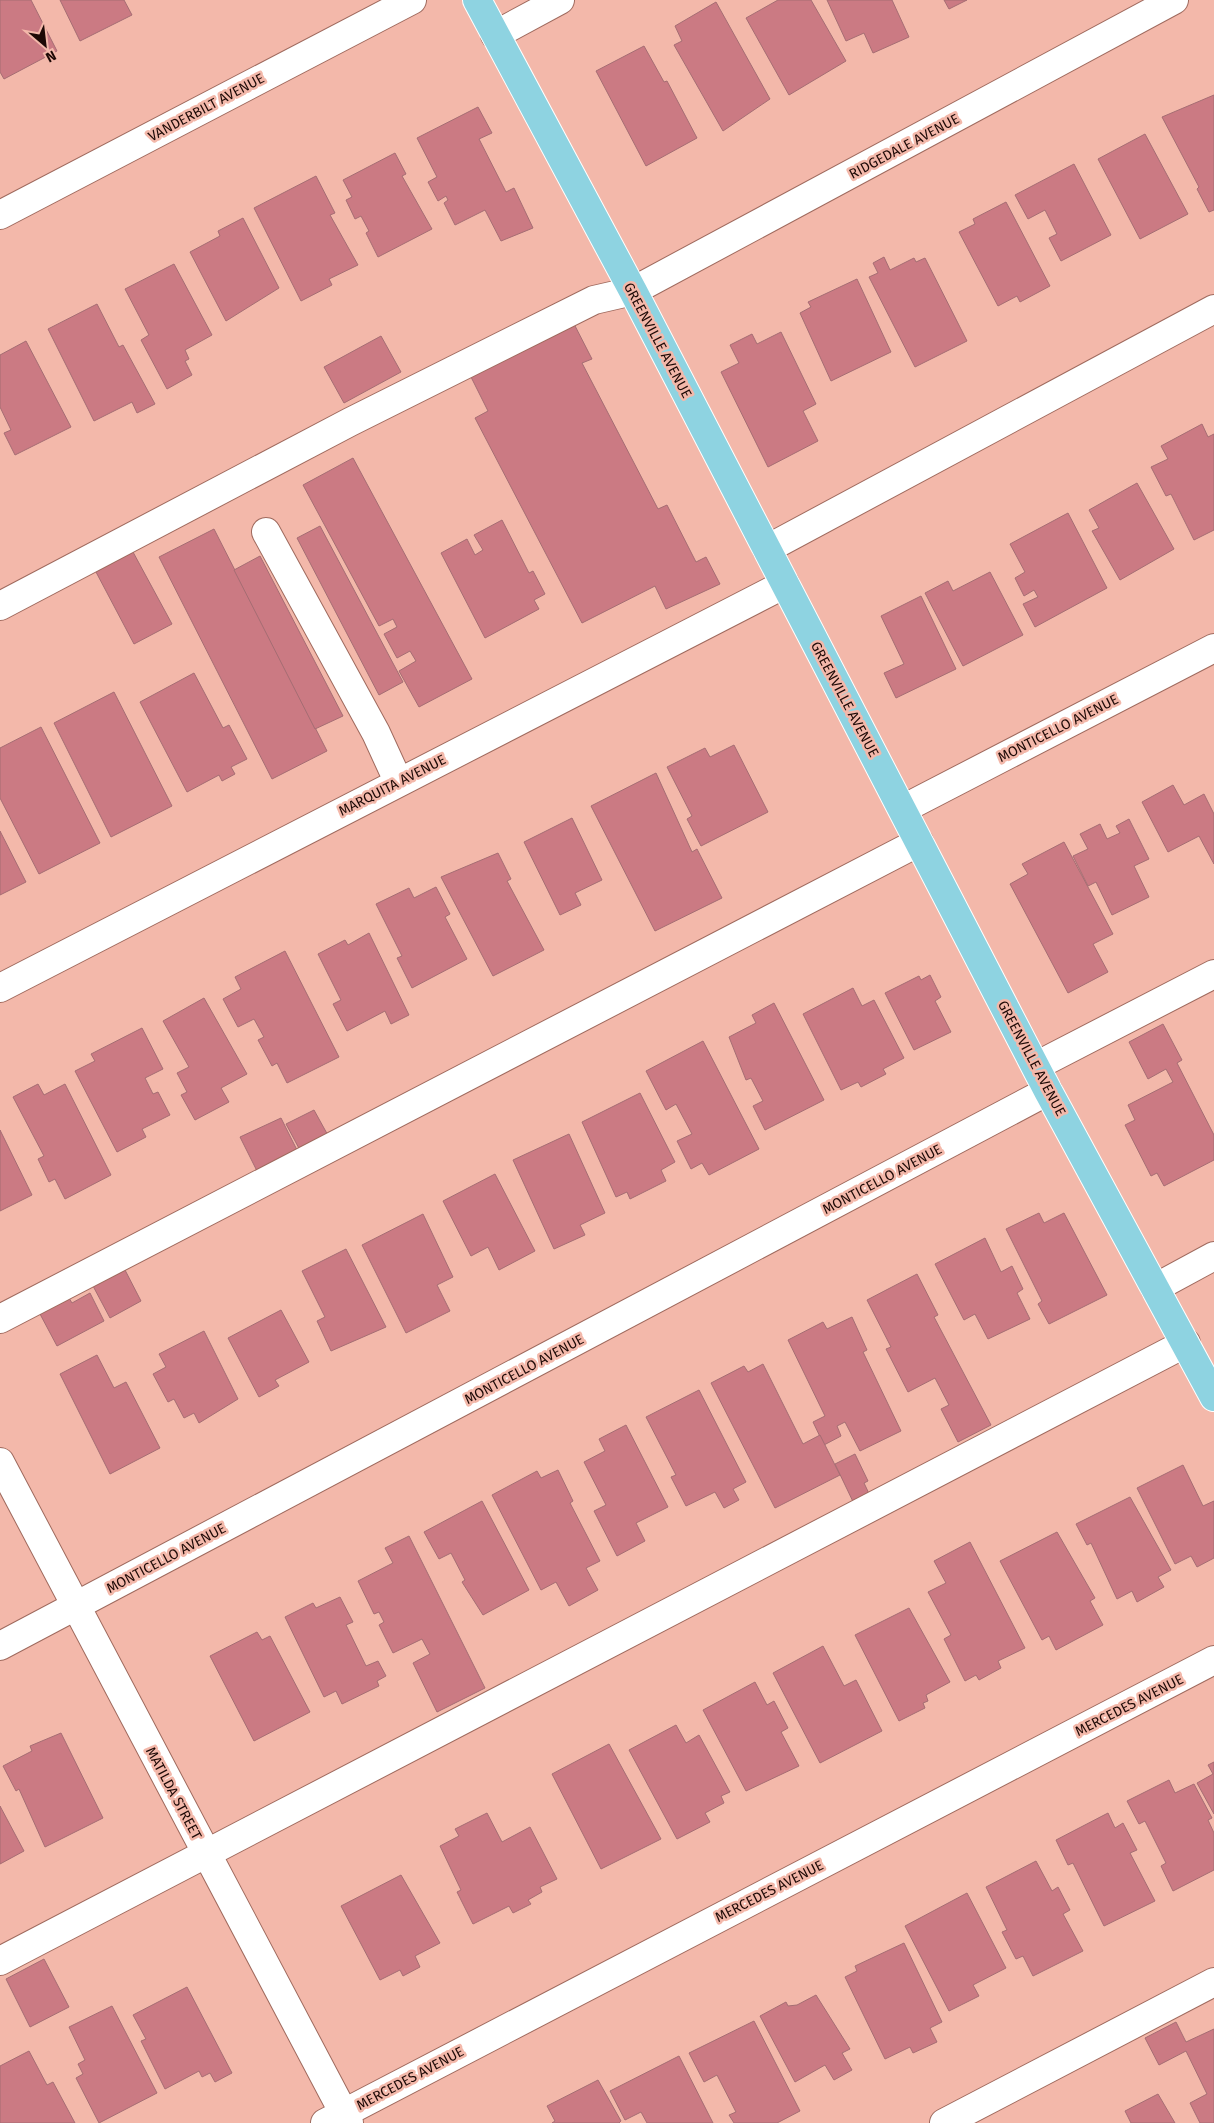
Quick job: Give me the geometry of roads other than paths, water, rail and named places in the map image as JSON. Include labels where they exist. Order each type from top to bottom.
[{"type":"main road","name":"GREENVILLE AVENUE","points":[[477,0],[633,291],[1048,1091],[1214,1397]]},
{"type":"street","name":"VANDERBILT AVENUE","points":[[0,215],[412,0]]},
{"type":"street","points":[[495,34],[560,0]]},
{"type":"street","name":"RIDGEDALE AVENUE","points":[[0,606],[350,422],[594,300],[633,291],[1174,0]]},
{"type":"street","points":[[767,549],[1214,309]]},
{"type":"street","points":[[266,532],[376,733],[398,781]]},
{"type":"street","name":"MARQUITA AVENUE","points":[[0,988],[398,781],[785,584]]},
{"type":"street","name":"MONTICELLO AVENUE","points":[[903,809],[1214,648]]},
{"type":"street","points":[[0,1319],[919,842]]},
{"type":"street","points":[[1036,1066],[1214,974]]},
{"type":"street","name":"MONTICELLO AVENUE","points":[[0,1646],[1048,1091]]},
{"type":"street","points":[[1155,1288],[1214,1256]]},
{"type":"street","points":[[0,1961],[1186,1343]]},
{"type":"street","name":"MATILDA STREET","points":[[0,1462],[206,1853],[339,2120]]},
{"type":"street","name":"MERCEDES AVENUE","points":[[339,2120],[1214,1660]]},
{"type":"street","points":[[944,2123],[1214,1982]]}]
